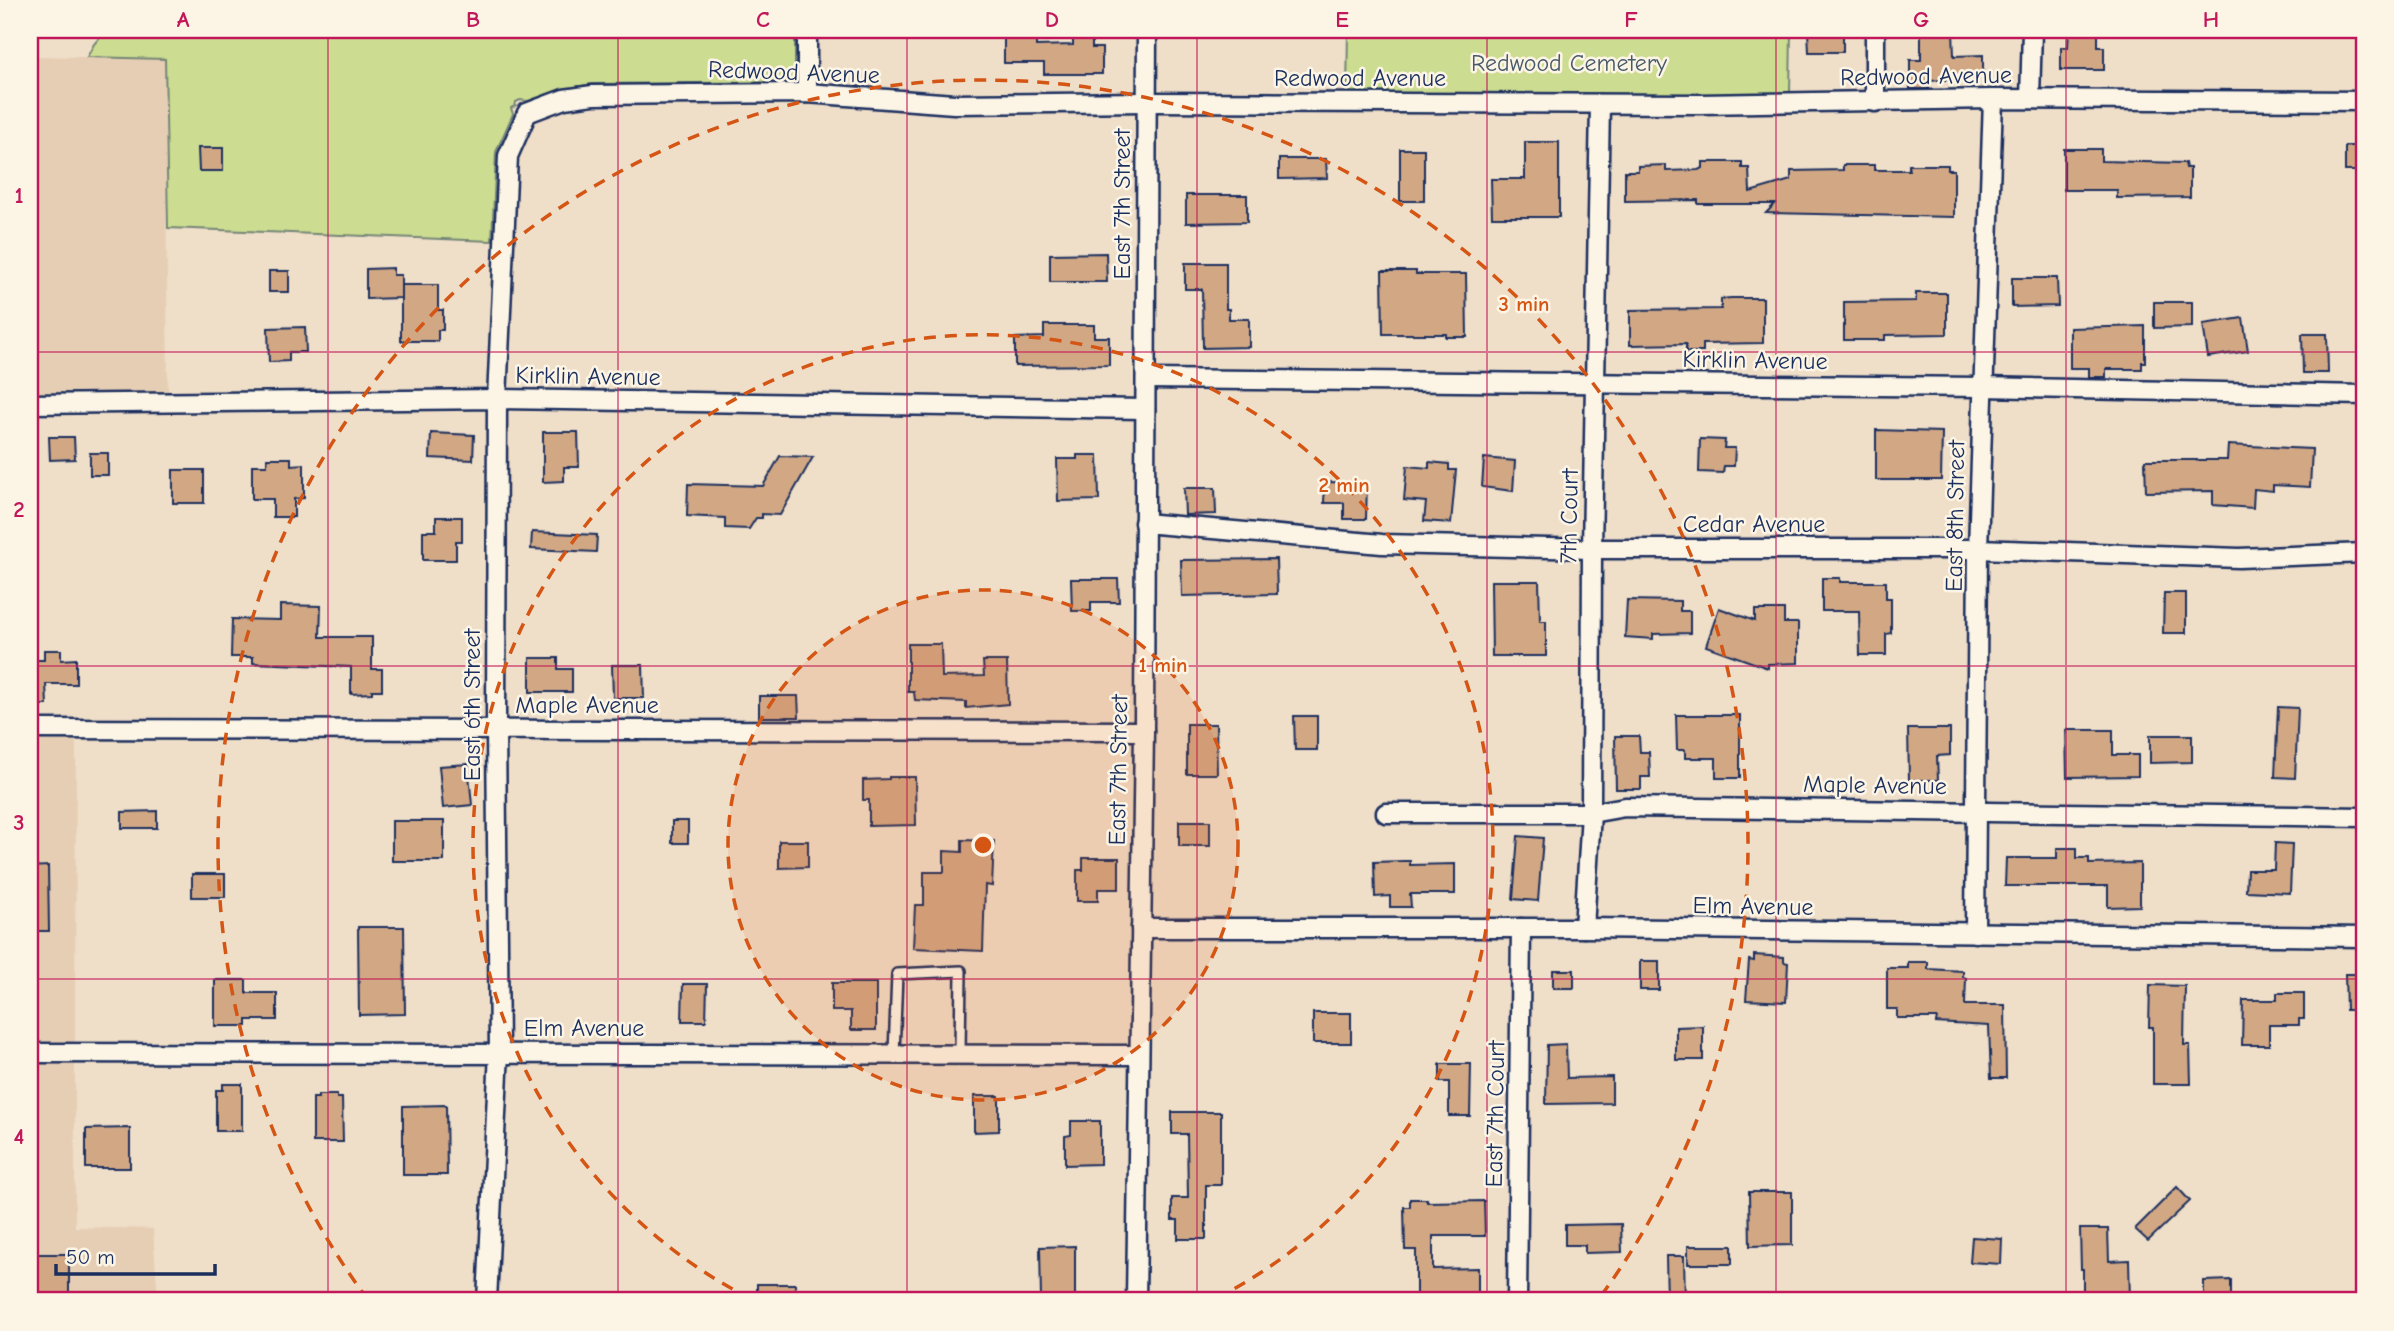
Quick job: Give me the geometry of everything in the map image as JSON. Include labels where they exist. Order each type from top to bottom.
[{"type":"street","points":[[807,30],[807,93]]},
{"type":"street","name":"East 7th Street","points":[[1136,1301],[1144,732],[1147,30]]},
{"type":"street","points":[[1875,30],[1875,102]]},
{"type":"street","points":[[2030,99],[2032,30]]},
{"type":"street","name":"Redwood Avenue","points":[[527,113],[565,99],[593,95],[807,93],[954,104],[1600,104],[1993,99],[2364,102]]},
{"type":"street","name":"East 8th Street","points":[[1975,933],[1978,549],[1993,99]]},
{"type":"street","name":"7th Court","points":[[1584,928],[1591,813],[1592,549],[1600,104]]},
{"type":"street","name":"East 6th Street","points":[[487,1301],[499,1052],[497,399],[508,156],[527,113]]},
{"type":"street","name":"Kirklin Avenue","points":[[1146,379],[1982,387],[2364,395]]},
{"type":"street","name":"Kirklin Avenue","points":[[30,404],[497,399],[1145,409]]},
{"type":"street","name":"Cedar Avenue","points":[[1144,523],[1382,544],[1592,549],[1978,549],[2239,558],[2364,553]]},
{"type":"street","name":"Maple Avenue","points":[[30,729],[1144,732]]},
{"type":"street","name":"Maple Avenue","points":[[1385,813],[1591,813],[1625,807],[2364,817]]},
{"type":"street","name":"Elm Avenue","points":[[1141,928],[1584,928],[2364,937]]},
{"type":"street","name":"East 7th Court","points":[[1517,1301],[1521,928]]},
{"type":"street","name":"Elm Avenue","points":[[30,1053],[1139,1055]]},
{"type":"lane","points":[[894,1054],[897,974],[961,971],[960,1054]]},
{"type":"shaded area","points":[[30,56],[165,59],[168,396],[30,395]]},
{"type":"shaded area","points":[[30,740],[76,740],[75,1042],[30,1042]]},
{"type":"shaded area","points":[[75,1063],[75,1227],[153,1229],[158,1301],[30,1301],[30,1064]]},
{"type":"green space","points":[[106,30],[795,30],[795,82],[593,84],[562,89],[528,101],[516,102],[511,108],[513,114],[496,152],[492,241],[168,228],[165,59],[87,57]]},
{"type":"green space","name":"Redwood Cemetery","points":[[1348,30],[1791,30],[1790,95],[1347,94]]},
{"type":"building","points":[[1004,30],[1036,30],[1036,46],[1073,45],[1073,30],[1092,30],[1092,48],[1102,48],[1102,74],[1044,74],[1044,63],[1004,63]]},
{"type":"building","points":[[1808,30],[1843,30],[1843,52],[1809,52]]},
{"type":"building","points":[[1921,30],[1953,30],[1954,56],[1983,55],[1983,74],[1975,74],[1975,78],[1929,81],[1929,89],[1910,89],[1910,60],[1921,60]]},
{"type":"building","points":[[2069,30],[2098,30],[2098,47],[2104,47],[2104,70],[2061,70],[2061,47],[2068,47]]},
{"type":"building","points":[[1525,142],[1559,142],[1559,217],[1492,217],[1491,179],[1525,179]]},
{"type":"building","points":[[2345,146],[2364,146],[2364,171],[2345,171]]},
{"type":"building","points":[[198,148],[223,148],[223,171],[199,171]]},
{"type":"building","points":[[1400,149],[1424,149],[1424,201],[1400,201]]},
{"type":"building","points":[[2064,149],[2101,149],[2101,161],[2185,163],[2186,168],[2190,168],[2190,197],[2117,198],[2117,190],[2064,190]]},
{"type":"building","points":[[1279,159],[1326,159],[1327,178],[1279,179]]},
{"type":"building","points":[[1703,162],[1742,162],[1742,168],[1749,168],[1750,192],[1791,180],[1791,171],[1843,170],[1843,165],[1874,165],[1874,170],[1909,170],[1909,165],[1948,165],[1948,170],[1954,170],[1954,217],[1766,213],[1775,204],[1698,204],[1698,200],[1625,201],[1625,171],[1638,171],[1638,166],[1666,165],[1666,171],[1698,170],[1703,168]]},
{"type":"building","points":[[1186,195],[1247,195],[1247,222],[1186,223]]},
{"type":"building","points":[[1106,253],[1107,282],[1050,282],[1050,254]]},
{"type":"building","points":[[1185,263],[1226,263],[1226,309],[1229,309],[1229,319],[1249,319],[1249,347],[1203,348],[1202,289],[1185,289]]},
{"type":"building","points":[[393,268],[393,275],[401,275],[401,298],[366,299],[366,269]]},
{"type":"building","points":[[269,271],[289,271],[289,292],[269,292]]},
{"type":"building","points":[[1382,271],[1466,274],[1467,337],[1446,337],[1446,334],[1383,334]]},
{"type":"building","points":[[2012,278],[2057,278],[2058,306],[2012,307]]},
{"type":"building","points":[[401,285],[438,285],[438,310],[443,310],[443,330],[438,330],[438,341],[401,341]]},
{"type":"building","points":[[1916,293],[1947,293],[1947,334],[1885,335],[1885,340],[1844,340],[1844,302],[1916,301]]},
{"type":"building","points":[[1763,298],[1763,343],[1703,344],[1703,352],[1686,352],[1686,344],[1630,345],[1630,310],[1721,309],[1721,299]]},
{"type":"building","points":[[2154,302],[2192,302],[2192,327],[2154,328]]},
{"type":"building","points":[[2243,318],[2248,351],[2208,357],[2203,324]]},
{"type":"building","points":[[1044,325],[1094,325],[1094,337],[1109,337],[1109,365],[1015,366],[1015,338],[1044,337]]},
{"type":"building","points":[[2145,326],[2145,362],[2142,362],[2142,369],[2106,369],[2106,377],[2089,377],[2089,368],[2070,368],[2070,328]]},
{"type":"building","points":[[305,327],[306,352],[289,352],[289,361],[269,362],[268,328]]},
{"type":"building","points":[[2302,334],[2327,334],[2328,373],[2303,373]]},
{"type":"building","points":[[1876,430],[1942,432],[1941,480],[1876,480]]},
{"type":"building","points":[[543,432],[578,432],[579,467],[564,467],[564,481],[543,482]]},
{"type":"building","points":[[431,433],[474,435],[473,460],[430,458]]},
{"type":"building","points":[[49,437],[74,437],[75,459],[50,460]]},
{"type":"building","points":[[1700,439],[1725,440],[1724,448],[1735,448],[1734,466],[1724,466],[1723,473],[1699,472]]},
{"type":"building","points":[[2228,445],[2312,449],[2310,487],[2273,485],[2273,491],[2254,489],[2253,508],[2213,505],[2213,491],[2146,492],[2145,460],[2227,460]]},
{"type":"building","points":[[90,453],[108,453],[108,475],[90,475]]},
{"type":"building","points":[[1077,455],[1098,455],[1099,500],[1058,501],[1057,459],[1077,459]]},
{"type":"building","points":[[780,456],[813,457],[780,515],[762,514],[762,518],[756,518],[749,529],[725,528],[725,518],[687,516],[688,484],[763,486]]},
{"type":"building","points":[[267,458],[291,458],[291,465],[304,464],[304,498],[294,499],[294,517],[273,517],[273,499],[252,499],[252,465],[267,465]]},
{"type":"building","points":[[1484,458],[1515,461],[1513,491],[1482,487]]},
{"type":"building","points":[[1429,462],[1449,464],[1449,470],[1456,470],[1451,523],[1424,521],[1426,502],[1404,500],[1407,466],[1429,468]]},
{"type":"building","points":[[173,470],[204,470],[204,503],[173,503]]},
{"type":"building","points":[[1325,482],[1367,483],[1366,519],[1344,519],[1344,503],[1324,503]]},
{"type":"building","points":[[1184,488],[1215,488],[1216,514],[1185,515]]},
{"type":"building","points":[[436,517],[462,517],[462,541],[456,541],[456,560],[423,560],[423,531],[436,531]]},
{"type":"building","points":[[532,532],[597,535],[596,552],[531,549]]},
{"type":"building","points":[[1276,559],[1277,594],[1182,596],[1181,560]]},
{"type":"building","points":[[1822,578],[1840,578],[1840,582],[1886,582],[1886,598],[1891,598],[1891,633],[1886,634],[1886,655],[1860,655],[1859,611],[1822,611]]},
{"type":"building","points":[[1071,579],[1118,579],[1119,602],[1091,602],[1091,611],[1072,611]]},
{"type":"building","points":[[1491,581],[1539,581],[1540,621],[1546,621],[1546,656],[1492,656]]},
{"type":"building","points":[[2164,593],[2186,593],[2186,633],[2163,633]]},
{"type":"building","points":[[1627,600],[1680,601],[1680,611],[1690,611],[1690,633],[1653,634],[1653,639],[1625,637]]},
{"type":"building","points":[[280,605],[321,606],[320,637],[372,637],[372,669],[382,669],[382,690],[351,694],[351,667],[253,663],[253,657],[231,657],[232,619],[280,620]]},
{"type":"building","points":[[1719,608],[1755,621],[1755,610],[1784,610],[1784,623],[1798,623],[1798,663],[1768,664],[1768,668],[1706,646]]},
{"type":"building","points":[[908,644],[941,644],[942,677],[984,676],[983,661],[1007,661],[1008,704],[966,708],[966,702],[915,700],[914,692],[908,692]]},
{"type":"building","points":[[44,650],[61,650],[61,660],[76,659],[76,684],[46,684],[47,705],[30,705],[30,660],[44,660]]},
{"type":"building","points":[[530,658],[558,658],[558,669],[572,669],[572,692],[530,692]]},
{"type":"building","points":[[612,665],[643,665],[644,698],[613,698]]},
{"type":"building","points":[[759,696],[798,696],[799,717],[759,717]]},
{"type":"building","points":[[2278,707],[2298,708],[2295,778],[2275,777]]},
{"type":"building","points":[[1676,715],[1740,715],[1740,778],[1716,778],[1716,758],[1685,758],[1685,750],[1677,750]]},
{"type":"building","points":[[1294,716],[1317,716],[1317,750],[1295,750]]},
{"type":"building","points":[[1187,724],[1216,724],[1217,774],[1187,774]]},
{"type":"building","points":[[1908,729],[1950,729],[1950,755],[1937,756],[1938,780],[1909,780]]},
{"type":"building","points":[[2066,730],[2113,730],[2113,755],[2138,755],[2138,776],[2067,777]]},
{"type":"building","points":[[2150,735],[2192,735],[2192,762],[2150,763]]},
{"type":"building","points":[[1615,736],[1639,736],[1640,752],[1649,752],[1650,777],[1641,777],[1641,789],[1616,789]]},
{"type":"building","points":[[468,764],[472,805],[443,808],[439,766]]},
{"type":"building","points":[[915,777],[916,825],[869,826],[869,800],[863,800],[863,780]]},
{"type":"building","points":[[157,811],[157,828],[122,828],[122,812]]},
{"type":"building","points":[[392,821],[444,821],[444,861],[392,861]]},
{"type":"building","points":[[672,821],[688,821],[688,843],[672,843]]},
{"type":"building","points":[[1179,821],[1210,821],[1210,846],[1179,846]]},
{"type":"building","points":[[1518,836],[1543,838],[1538,901],[1513,899]]},
{"type":"building","points":[[962,840],[994,841],[992,886],[985,885],[983,951],[913,948],[915,905],[924,905],[924,872],[944,872],[944,851],[962,852]]},
{"type":"building","points":[[779,841],[808,841],[808,867],[779,868]]},
{"type":"building","points":[[2275,843],[2292,844],[2290,893],[2246,891],[2247,870],[2274,870]]},
{"type":"building","points":[[2057,848],[2077,848],[2077,858],[2089,858],[2089,864],[2140,863],[2140,906],[2108,907],[2108,886],[2005,886],[2006,858],[2057,858]]},
{"type":"building","points":[[1083,858],[1119,858],[1119,889],[1098,889],[1098,901],[1077,901],[1077,870],[1083,870]]},
{"type":"building","points":[[1410,861],[1410,865],[1455,864],[1455,894],[1410,894],[1411,907],[1390,907],[1390,896],[1375,897],[1374,862]]},
{"type":"building","points":[[48,866],[49,931],[30,931],[30,867]]},
{"type":"building","points":[[192,874],[225,874],[225,897],[192,897]]},
{"type":"building","points":[[358,927],[404,927],[405,1014],[359,1015]]},
{"type":"building","points":[[1754,955],[1784,957],[1784,962],[1788,963],[1786,1002],[1746,1000],[1749,960],[1754,961]]},
{"type":"building","points":[[1640,961],[1659,961],[1659,990],[1640,990]]},
{"type":"building","points":[[1908,962],[1928,962],[1928,969],[1963,971],[1963,977],[1966,978],[1965,1005],[2005,1005],[2006,1078],[1991,1078],[1989,1026],[1936,1023],[1937,1018],[1897,1018],[1897,1009],[1887,1009],[1887,968],[1908,968]]},
{"type":"building","points":[[1553,970],[1574,970],[1574,988],[1553,988]]},
{"type":"building","points":[[2345,974],[2364,974],[2364,1010],[2346,1010]]},
{"type":"building","points":[[215,980],[246,980],[246,993],[277,993],[277,1020],[247,1020],[247,1026],[215,1026]]},
{"type":"building","points":[[832,983],[876,983],[876,1030],[851,1030],[851,1011],[832,1011]]},
{"type":"building","points":[[683,984],[707,984],[706,1021],[682,1021]]},
{"type":"building","points":[[2150,985],[2185,986],[2184,1045],[2190,1045],[2191,1084],[2153,1084],[2153,1027],[2149,1027]]},
{"type":"building","points":[[2277,993],[2304,993],[2304,1019],[2299,1019],[2299,1025],[2269,1025],[2269,1045],[2242,1045],[2243,1000],[2277,1000]]},
{"type":"building","points":[[1313,1013],[1351,1013],[1351,1043],[1313,1043]]},
{"type":"building","points":[[1703,1026],[1703,1060],[1676,1060],[1676,1027]]},
{"type":"building","points":[[1566,1044],[1567,1078],[1612,1077],[1612,1103],[1546,1104],[1547,1045]]},
{"type":"building","points":[[1440,1064],[1471,1064],[1470,1116],[1449,1116],[1449,1082],[1440,1082]]},
{"type":"building","points":[[223,1084],[242,1084],[242,1131],[216,1131],[216,1090],[223,1090]]},
{"type":"building","points":[[318,1095],[337,1095],[337,1098],[342,1098],[343,1142],[313,1142],[313,1098],[318,1098]]},
{"type":"building","points":[[974,1096],[999,1096],[999,1131],[974,1132]]},
{"type":"building","points":[[446,1105],[447,1175],[403,1175],[403,1106]]},
{"type":"building","points":[[1172,1112],[1221,1112],[1221,1185],[1206,1185],[1206,1239],[1178,1239],[1178,1220],[1172,1220],[1172,1198],[1188,1198],[1187,1134],[1172,1134]]},
{"type":"building","points":[[1071,1121],[1100,1121],[1100,1164],[1065,1165],[1065,1136],[1071,1135]]},
{"type":"building","points":[[130,1128],[130,1168],[86,1168],[86,1129]]},
{"type":"building","points":[[2177,1187],[2190,1201],[2148,1241],[2135,1229]]},
{"type":"building","points":[[1749,1192],[1792,1192],[1792,1245],[1750,1246]]},
{"type":"building","points":[[1410,1199],[1427,1199],[1427,1202],[1484,1201],[1485,1236],[1433,1236],[1433,1269],[1478,1268],[1478,1301],[1416,1301],[1416,1250],[1405,1250],[1404,1207],[1410,1207]]},
{"type":"building","points":[[1621,1224],[1622,1252],[1585,1253],[1585,1245],[1565,1245],[1565,1225]]},
{"type":"building","points":[[2080,1229],[2108,1229],[2109,1261],[2129,1260],[2130,1301],[2083,1301]]},
{"type":"building","points":[[1972,1237],[2002,1239],[2001,1264],[1970,1262]]},
{"type":"building","points":[[1075,1246],[1075,1299],[1041,1299],[1040,1247]]},
{"type":"building","points":[[1688,1246],[1732,1246],[1732,1264],[1688,1264]]},
{"type":"building","points":[[30,1254],[69,1254],[69,1301],[30,1301]]},
{"type":"building","points":[[1666,1256],[1684,1256],[1685,1301],[1667,1301]]},
{"type":"building","points":[[2231,1280],[2231,1301],[2204,1301],[2204,1281]]},
{"type":"building","points":[[757,1284],[795,1284],[796,1301],[757,1301]]}]
